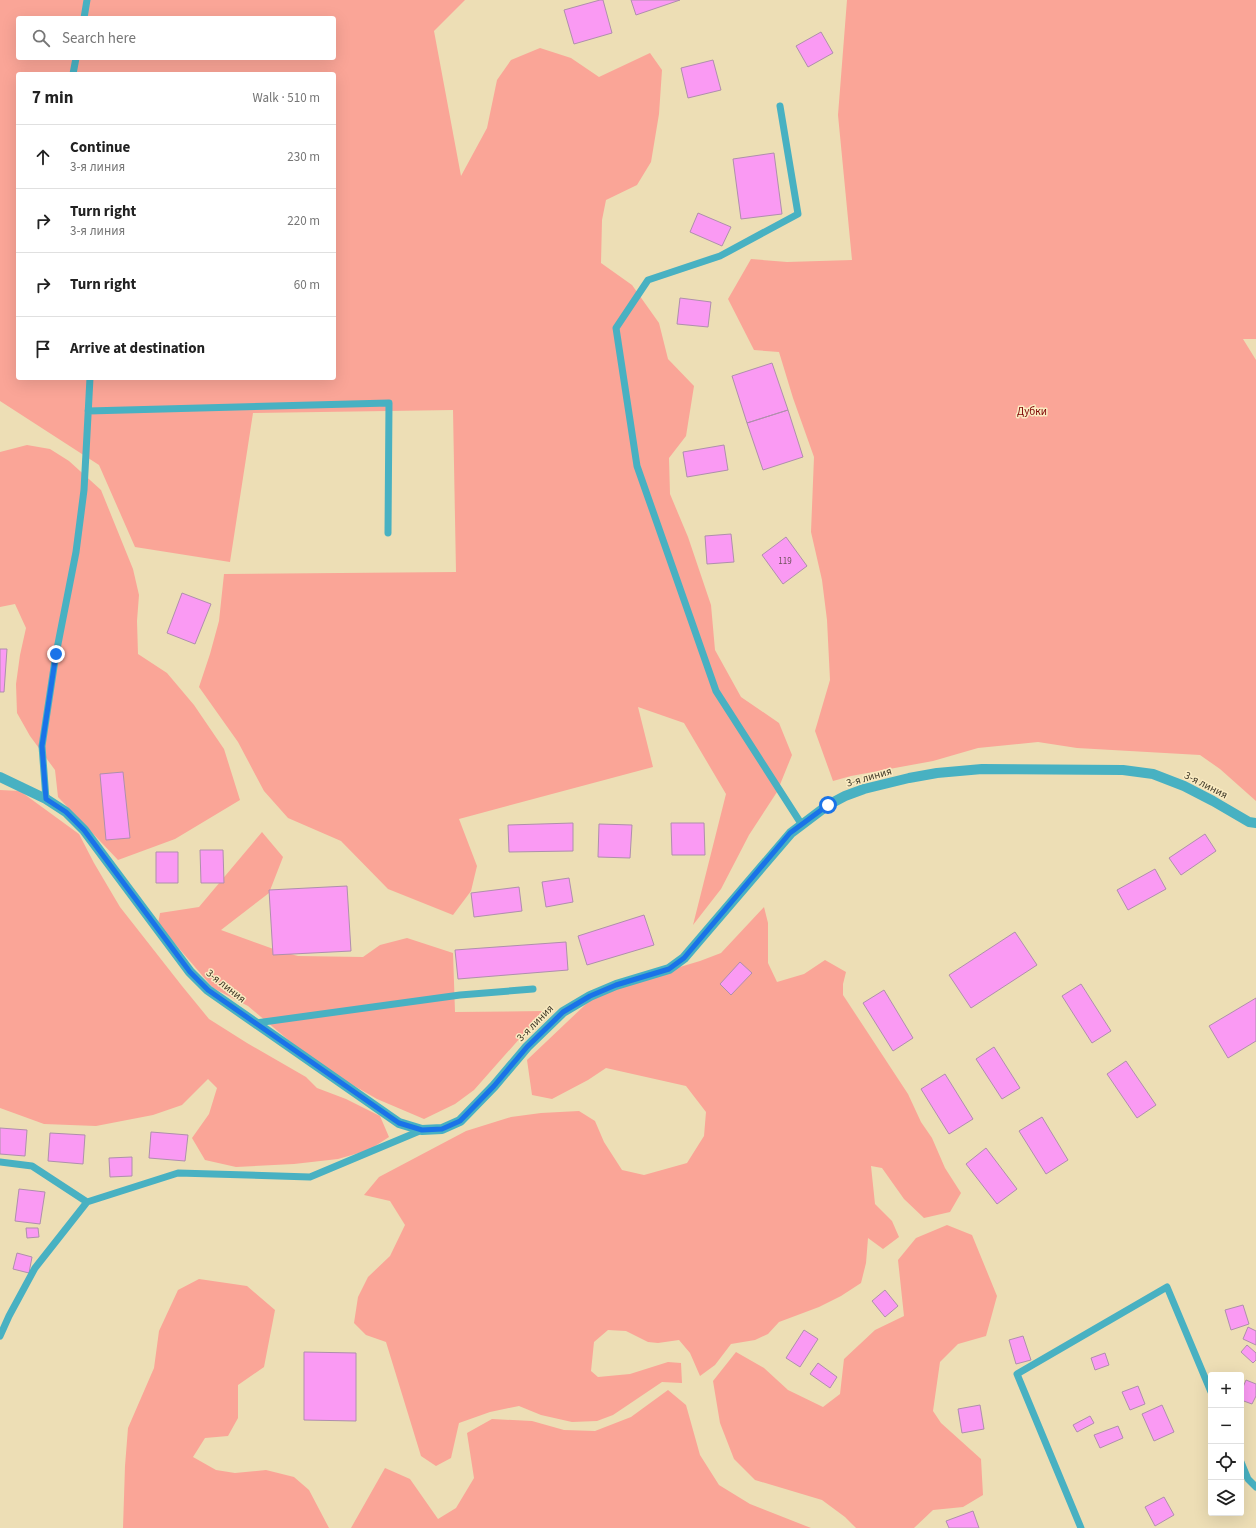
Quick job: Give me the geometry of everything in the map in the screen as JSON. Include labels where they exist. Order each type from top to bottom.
[{"type":"street","name":"3-я линия","points":[[0,777],[46,799],[66,812],[84,830],[190,972],[208,990],[399,1123],[422,1130],[442,1129],[460,1121],[494,1086],[527,1047],[563,1012],[590,996],[616,985],[669,969],[684,958],[790,833],[828,805],[864,788],[916,777],[982,769],[1123,770],[1153,774],[1184,786],[1254,825]]},
{"type":"lane","points":[[84,16],[88,0]]},
{"type":"lane","points":[[73,72],[76,60]]},
{"type":"lane","points":[[780,106],[798,214],[720,256],[648,280],[616,328],[637,466],[716,692],[802,825]]},
{"type":"lane","points":[[46,799],[42,746],[56,654],[76,552],[83,498],[90,380]]},
{"type":"lane","points":[[88,411],[390,403],[388,533]]},
{"type":"lane","points":[[256,1023],[460,995],[533,989]]},
{"type":"lane","points":[[0,1336],[35,1268],[87,1202],[178,1174],[310,1177],[422,1130]]},
{"type":"lane","points":[[0,1162],[32,1166],[87,1202]]},
{"type":"lane","points":[[1081,1528],[1017,1374],[1167,1287],[1208,1385]]},
{"type":"lane","points":[[1244,1469],[1248,1479],[1256,1487]]},
{"type":"green space","points":[[0,0],[465,0],[434,31],[461,176],[487,128],[497,80],[511,60],[540,48],[571,58],[599,77],[650,53],[662,70],[659,114],[651,162],[637,185],[606,200],[602,220],[601,263],[632,285],[659,323],[668,359],[694,386],[686,436],[669,458],[670,494],[688,537],[711,605],[715,650],[741,697],[779,723],[792,755],[777,792],[749,835],[721,889],[693,925],[726,794],[684,723],[638,707],[653,767],[459,819],[477,866],[471,891],[453,915],[388,889],[341,841],[288,818],[264,791],[238,742],[199,687],[219,621],[224,574],[456,572],[453,410],[253,413],[230,562],[135,547],[99,465],[0,401]]},
{"type":"green space","name":"Дубки","points":[[847,0],[1256,0],[1256,339],[1243,339],[1256,360],[1256,801],[1220,769],[1200,755],[1077,748],[1038,742],[978,748],[933,761],[851,776],[833,781],[815,731],[830,680],[827,620],[822,580],[811,532],[814,457],[793,398],[779,352],[754,350],[728,299],[751,259],[787,262],[852,260],[838,115]]},
{"type":"green space","points":[[27,445],[50,449],[69,461],[101,490],[133,569],[139,595],[137,621],[138,654],[167,673],[194,705],[224,749],[240,800],[175,839],[118,860],[58,797],[55,770],[30,736],[17,713],[16,684],[26,628],[15,604],[0,607],[0,452]]},
{"type":"green space","points":[[0,790],[20,791],[79,834],[120,907],[209,1019],[306,1077],[317,1088],[346,1099],[380,1116],[389,1137],[369,1150],[338,1159],[294,1164],[236,1167],[205,1160],[192,1138],[209,1114],[217,1088],[208,1079],[182,1105],[153,1115],[96,1126],[44,1124],[0,1108]]},
{"type":"green space","points":[[262,832],[283,857],[269,893],[221,930],[279,951],[298,956],[363,957],[380,945],[407,938],[453,953],[455,1012],[544,1011],[474,1090],[455,1104],[424,1119],[377,1099],[318,1065],[248,1006],[213,988],[158,924],[160,913],[199,907]]},
{"type":"green space","points":[[764,907],[768,923],[768,963],[777,982],[804,974],[825,960],[846,972],[843,984],[843,995],[908,1094],[921,1122],[932,1138],[945,1168],[961,1193],[950,1212],[924,1218],[904,1199],[882,1168],[871,1166],[875,1204],[892,1221],[899,1237],[883,1249],[868,1238],[866,1263],[861,1283],[841,1296],[819,1307],[779,1322],[768,1334],[755,1340],[731,1344],[715,1365],[700,1376],[690,1353],[679,1340],[658,1343],[648,1342],[626,1331],[608,1330],[594,1342],[591,1371],[598,1377],[630,1374],[668,1362],[681,1363],[682,1383],[662,1382],[613,1415],[597,1421],[572,1422],[541,1415],[519,1406],[490,1412],[459,1423],[451,1458],[436,1466],[421,1456],[386,1342],[366,1335],[354,1323],[358,1297],[368,1277],[390,1256],[405,1225],[390,1201],[364,1195],[379,1177],[466,1131],[511,1117],[541,1113],[579,1111],[595,1121],[604,1142],[622,1170],[644,1175],[687,1163],[704,1136],[706,1112],[686,1086],[606,1068],[588,1080],[552,1099],[532,1095],[527,1060],[586,1004],[606,989],[700,961],[721,953]]},
{"type":"green space","points":[[947,1225],[972,1235],[997,1296],[986,1336],[958,1344],[940,1362],[933,1411],[941,1423],[981,1459],[983,1495],[963,1507],[933,1510],[914,1528],[856,1528],[845,1517],[822,1500],[755,1480],[734,1459],[720,1423],[713,1381],[736,1352],[764,1368],[788,1390],[823,1407],[840,1394],[844,1359],[875,1330],[904,1316],[898,1260],[916,1238]]},
{"type":"green space","points":[[199,1279],[247,1286],[275,1310],[264,1367],[238,1385],[238,1418],[228,1436],[205,1438],[193,1457],[216,1470],[235,1473],[266,1470],[294,1477],[309,1490],[329,1528],[123,1528],[128,1428],[154,1368],[159,1331],[178,1290]]},
{"type":"green space","points":[[668,1390],[686,1405],[700,1455],[719,1485],[750,1504],[811,1528],[351,1528],[385,1468],[410,1479],[438,1519],[456,1508],[474,1478],[467,1433],[492,1419],[532,1421],[564,1430],[595,1431],[631,1417]]},
{"type":"building","points":[[603,0],[612,33],[574,44],[564,10]]},
{"type":"building","points":[[631,0],[680,0],[636,15]]},
{"type":"building","points":[[821,32],[833,53],[808,67],[796,46]]},
{"type":"building","points":[[713,60],[721,90],[688,98],[681,68]]},
{"type":"building","points":[[774,153],[782,214],[741,219],[733,159]]},
{"type":"building","points":[[698,213],[731,227],[722,246],[690,232]]},
{"type":"building","points":[[680,298],[711,302],[708,327],[677,324]]},
{"type":"building","points":[[772,363],[788,410],[747,423],[732,376]]},
{"type":"building","points":[[788,410],[803,457],[763,470],[747,423]]},
{"type":"building","points":[[724,445],[728,470],[687,477],[683,452]]},
{"type":"building","points":[[731,534],[734,562],[707,564],[705,536]]},
{"type":"building","points":[[786,537],[807,566],[783,584],[762,555]]},
{"type":"building","points":[[182,593],[211,604],[195,644],[167,633]]},
{"type":"building","points":[[0,649],[7,649],[4,692],[0,692]]},
{"type":"building","points":[[123,772],[130,838],[106,840],[100,774]]},
{"type":"building","points":[[573,823],[573,851],[509,852],[508,825]]},
{"type":"building","points":[[671,823],[704,823],[705,855],[672,855]]},
{"type":"building","points":[[599,824],[632,825],[630,858],[598,857]]},
{"type":"building","points":[[1205,834],[1216,851],[1181,875],[1169,858]]},
{"type":"building","points":[[200,850],[223,850],[224,883],[201,883]]},
{"type":"building","points":[[156,852],[178,852],[178,883],[156,883]]},
{"type":"building","points":[[1155,869],[1166,889],[1128,910],[1117,890]]},
{"type":"building","points":[[569,878],[573,902],[546,907],[542,882]]},
{"type":"building","points":[[347,886],[351,951],[273,955],[269,890]]},
{"type":"building","points":[[519,887],[522,911],[474,917],[471,893]]},
{"type":"building","points":[[644,915],[654,945],[587,965],[578,936]]},
{"type":"building","points":[[1015,932],[1037,965],[971,1008],[949,975]]},
{"type":"building","points":[[566,942],[568,970],[458,979],[455,950]]},
{"type":"building","points":[[740,962],[752,973],[731,995],[720,984]]},
{"type":"building","points":[[1081,984],[1111,1031],[1092,1043],[1062,996]]},
{"type":"building","points":[[884,990],[913,1038],[893,1051],[863,1003]]},
{"type":"building","points":[[1256,998],[1256,1041],[1228,1058],[1209,1026]]},
{"type":"building","points":[[994,1047],[1020,1088],[1002,1099],[976,1059]]},
{"type":"building","points":[[1126,1061],[1156,1105],[1137,1118],[1107,1074]]},
{"type":"building","points":[[945,1074],[973,1119],[949,1134],[921,1089]]},
{"type":"building","points":[[1042,1117],[1068,1160],[1046,1174],[1019,1131]]},
{"type":"building","points":[[0,1128],[27,1130],[25,1156],[0,1154]]},
{"type":"building","points":[[151,1132],[188,1135],[185,1161],[149,1158]]},
{"type":"building","points":[[50,1133],[85,1135],[83,1164],[48,1161]]},
{"type":"building","points":[[986,1148],[1017,1189],[997,1204],[966,1164]]},
{"type":"building","points":[[132,1157],[132,1176],[110,1177],[109,1158]]},
{"type":"building","points":[[19,1189],[45,1192],[40,1224],[15,1221]]},
{"type":"building","points":[[26,1228],[38,1228],[39,1237],[27,1238]]},
{"type":"building","points":[[17,1253],[32,1257],[29,1273],[13,1269]]},
{"type":"building","points":[[885,1290],[898,1306],[885,1317],[872,1301]]},
{"type":"building","points":[[1243,1305],[1249,1324],[1231,1330],[1225,1310]]},
{"type":"building","points":[[1248,1327],[1256,1331],[1256,1345],[1243,1339]]},
{"type":"building","points":[[804,1330],[818,1339],[800,1367],[786,1358]]},
{"type":"building","points":[[1023,1336],[1031,1360],[1016,1364],[1009,1340]]},
{"type":"building","points":[[1247,1345],[1256,1353],[1256,1360],[1253,1363],[1241,1352]]},
{"type":"building","points":[[304,1352],[356,1353],[356,1421],[304,1420]]},
{"type":"building","points":[[1105,1353],[1109,1365],[1095,1370],[1091,1358]]},
{"type":"building","points":[[818,1363],[837,1377],[830,1388],[810,1374]]},
{"type":"building","points":[[1246,1380],[1256,1384],[1256,1396],[1252,1404],[1244,1401],[1244,1385]]},
{"type":"building","points":[[1138,1386],[1145,1404],[1130,1410],[1122,1392]]},
{"type":"building","points":[[980,1405],[984,1429],[962,1433],[958,1409]]},
{"type":"building","points":[[1162,1405],[1174,1432],[1154,1441],[1142,1414]]},
{"type":"building","points":[[1090,1416],[1094,1423],[1077,1432],[1073,1425]]},
{"type":"building","points":[[1118,1426],[1123,1438],[1100,1448],[1094,1435]]},
{"type":"building","points":[[1164,1497],[1174,1515],[1155,1526],[1145,1507]]},
{"type":"building","points":[[973,1511],[979,1528],[949,1528],[946,1521]]},
{"type":"route","points":[[56,654],[42,746],[46,799],[66,812],[84,830],[190,972],[208,990],[399,1123],[422,1130],[442,1129],[460,1121],[494,1086],[527,1047],[563,1012],[590,996],[616,985],[669,969],[684,958],[790,833],[828,805]]}]
